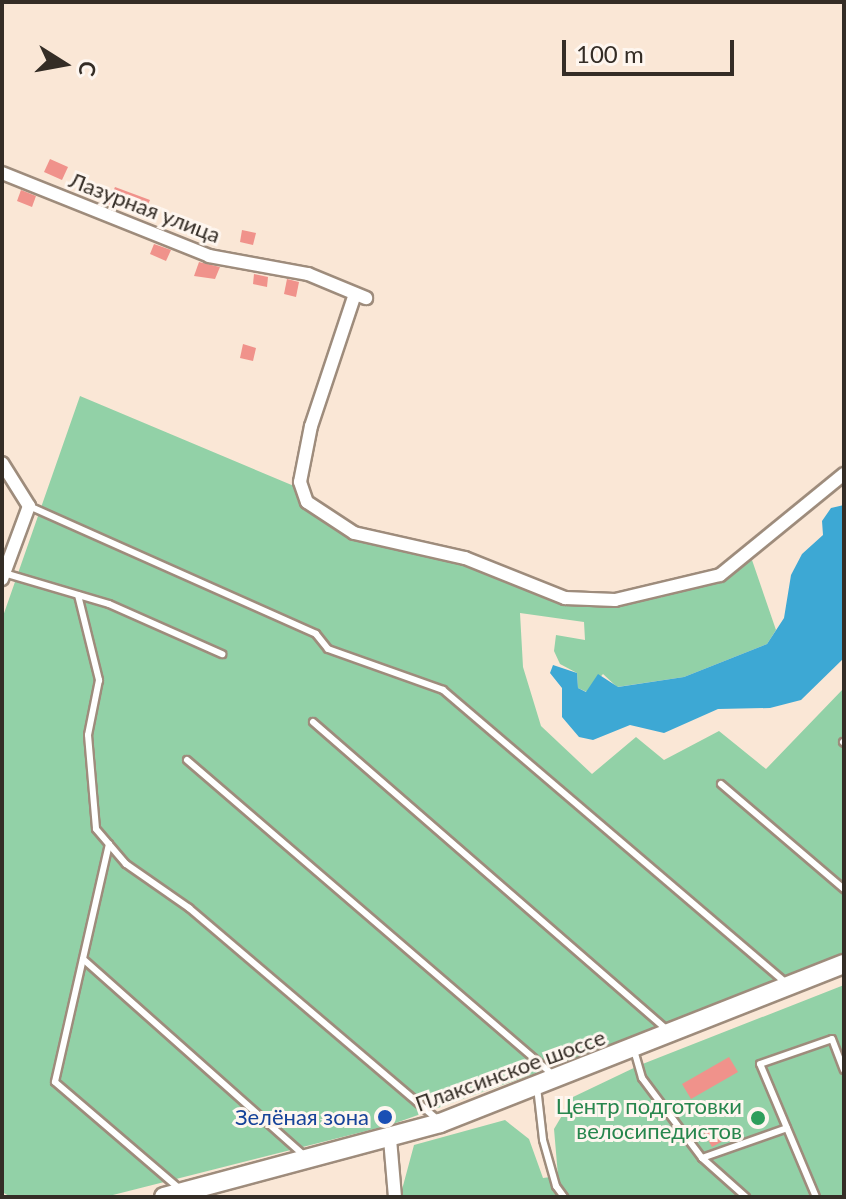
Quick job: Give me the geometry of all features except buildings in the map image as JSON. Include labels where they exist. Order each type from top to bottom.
[{"type":"main road","name":"Плаксинское шоссе","points":[[164,1197],[390,1139],[440,1123],[673,1035],[844,964]]},
{"type":"street","name":"Лазурная улица","points":[[3,176],[209,256],[308,274],[361,296],[311,426],[300,482],[307,502],[354,533],[465,558],[565,598],[615,600],[720,575],[844,474]]},
{"type":"street","points":[[2,463],[29,506],[3,576]]},
{"type":"street","points":[[390,1139],[395,1197]]},
{"type":"lane","points":[[29,506],[316,634],[328,649],[443,690],[790,987]]},
{"type":"lane","points":[[3,576],[78,595],[222,654]]},
{"type":"lane","points":[[78,595],[99,680],[88,735],[96,829],[126,864],[189,908],[440,1123]]},
{"type":"lane","points":[[313,722],[673,1035]]},
{"type":"lane","points":[[187,760],[558,1079]]},
{"type":"lane","points":[[721,784],[844,889]]},
{"type":"lane","points":[[109,844],[55,1082],[183,1192]]},
{"type":"lane","points":[[83,959],[309,1159]]},
{"type":"lane","points":[[816,1197],[760,1064],[832,1039],[844,1070]]},
{"type":"lane","points":[[634,1050],[642,1078],[702,1158],[746,1197]]},
{"type":"lane","points":[[537,1087],[543,1140],[556,1186],[564,1197]]},
{"type":"lane","points":[[702,1158],[787,1128]]},
{"type":"green space","points":[[80,396],[294,486],[298,501],[350,539],[451,559],[554,601],[659,598],[721,580],[752,560],[776,630],[767,644],[684,677],[617,687],[603,674],[587,692],[578,688],[577,673],[560,664],[554,651],[556,635],[585,640],[584,622],[520,613],[523,667],[541,726],[592,774],[636,737],[664,760],[719,731],[766,769],[844,688],[844,953],[691,1018],[390,1125],[105,1197],[11,1197],[2,1192],[2,619]]},
{"type":"green space","points":[[844,985],[844,1197],[400,1197],[414,1145],[505,1120],[529,1139],[543,1178],[558,1176],[554,1129],[573,1097],[640,1065]]},
{"type":"water","points":[[844,505],[844,658],[801,700],[770,708],[718,709],[664,733],[630,725],[593,740],[579,737],[562,717],[562,688],[550,673],[553,665],[577,673],[578,688],[586,692],[598,674],[618,687],[684,677],[767,644],[784,618],[791,575],[802,554],[823,535],[822,521],[831,508]]},
{"type":"place","name":"Зелёная зона","points":[[385,1117]]},
{"type":"place","name":"Центр подготовки велосипедистов","points":[[758,1118]]}]
